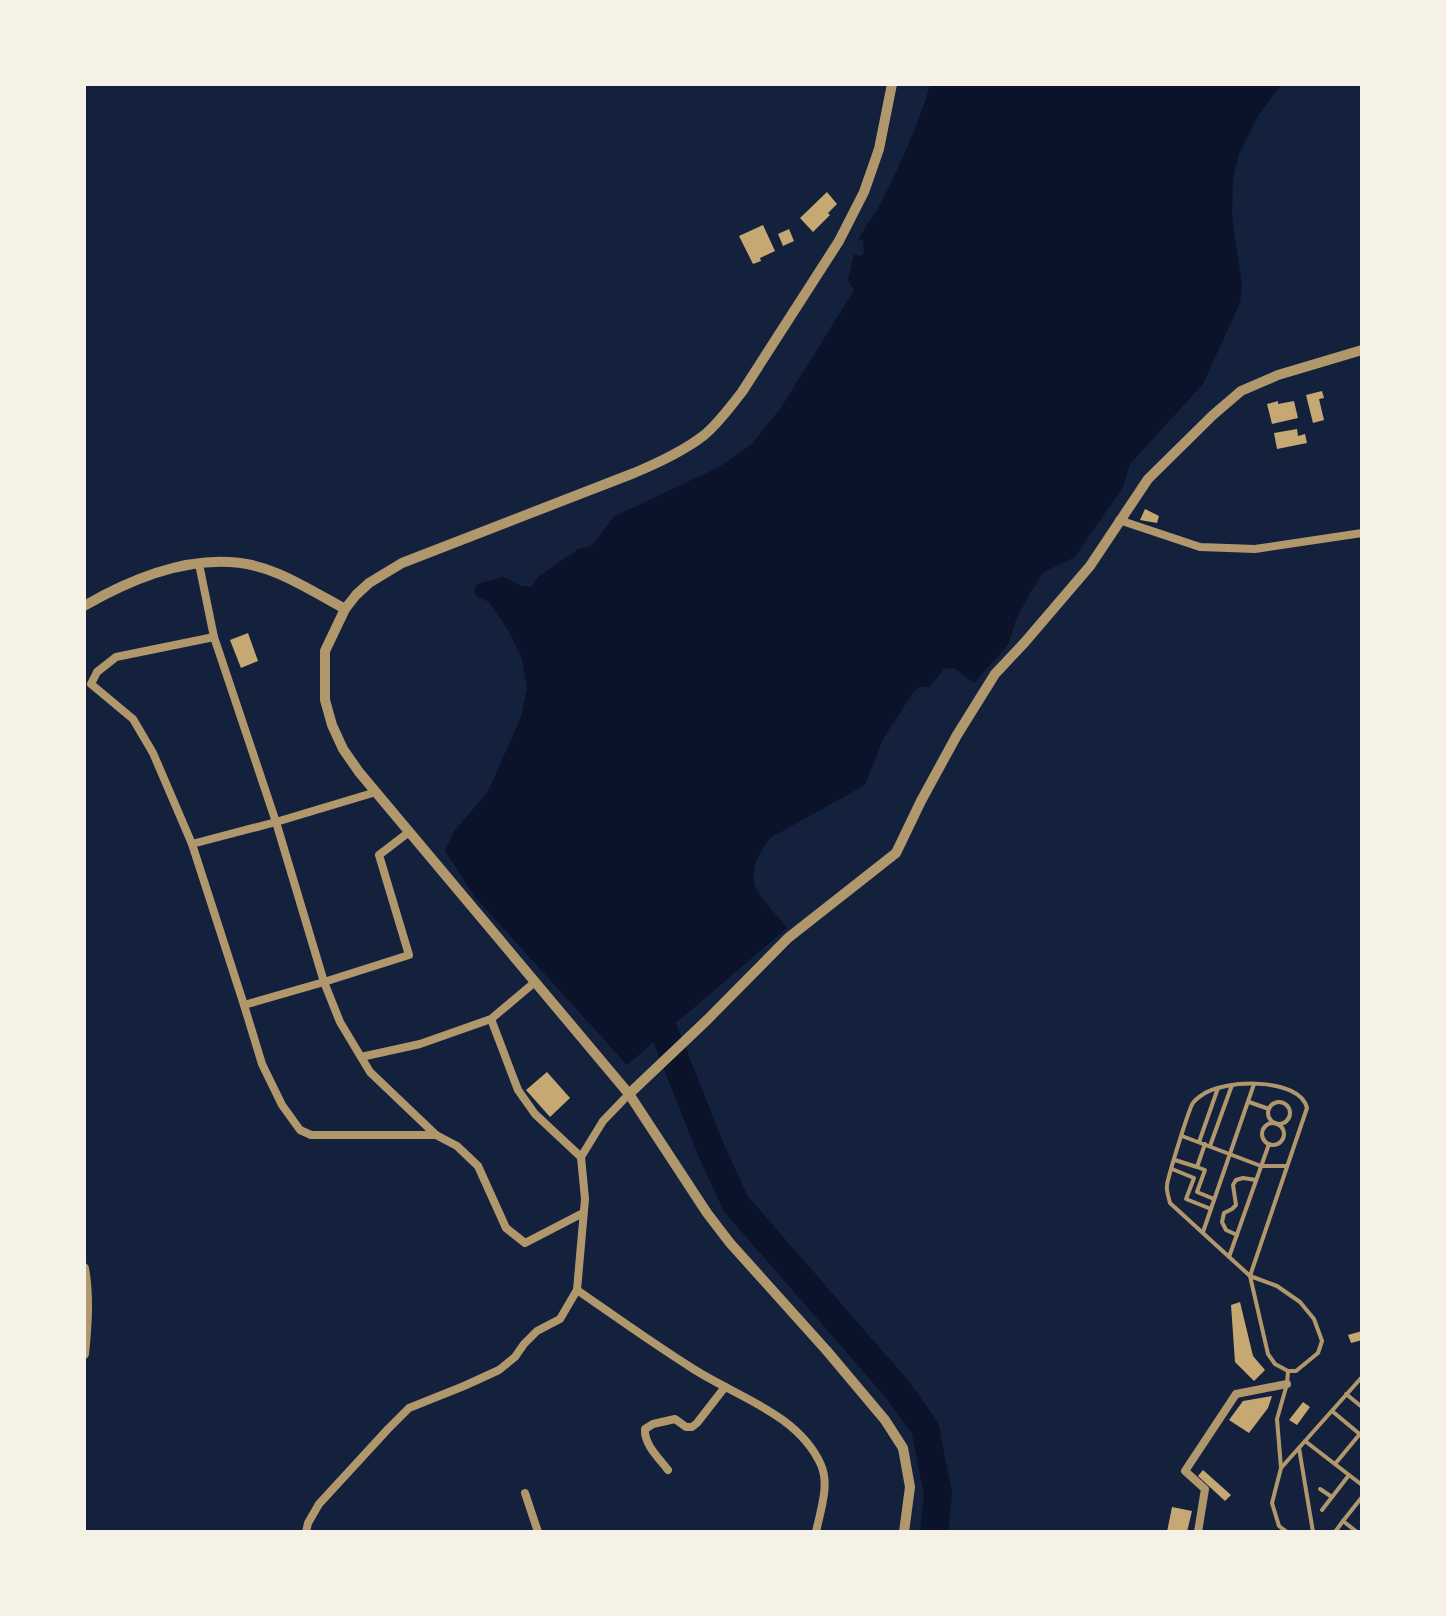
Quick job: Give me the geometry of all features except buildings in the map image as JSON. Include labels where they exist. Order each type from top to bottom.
[{"type":"street","points":[[892,84],[879,149],[864,192],[839,241],[724,415],[703,435],[667,458],[402,563],[369,583],[345,609],[325,651],[325,700],[343,749],[376,792],[629,1094],[730,1243],[827,1351],[891,1429],[903,1448],[910,1487],[904,1532]]},
{"type":"street","points":[[306,1532],[319,1504],[409,1408],[499,1370],[537,1331],[560,1319],[577,1290],[585,1199],[581,1157],[603,1121],[788,938],[896,853],[935,775],[995,674],[1090,566],[1148,479],[1241,391],[1278,375],[1362,350]]},
{"type":"street","points":[[1119,520],[1200,547],[1255,549],[1362,533]]},
{"type":"street","points":[[84,606],[149,574],[199,564],[237,562],[277,572],[345,609]]},
{"type":"street","points":[[199,564],[214,637],[276,822],[324,982],[340,1022],[370,1072],[436,1135],[457,1146],[478,1166],[506,1228],[525,1243],[583,1213]]},
{"type":"street","points":[[214,637],[116,657],[97,672],[91,684],[133,719],[153,753],[192,844],[262,1064],[282,1105],[300,1130],[311,1135],[436,1135]]},
{"type":"street","points":[[192,844],[376,792]]},
{"type":"street","points":[[244,1005],[409,955],[379,855],[409,832]]},
{"type":"street","points":[[361,1057],[420,1044],[491,1019],[535,982]]},
{"type":"street","points":[[491,1019],[518,1090],[535,1114],[581,1157]]},
{"type":"street","points":[[84,1268],[88,1318],[84,1354]]},
{"type":"street","points":[[577,1290],[695,1371],[777,1417],[805,1439],[823,1467],[825,1489],[816,1532]]},
{"type":"street","points":[[1198,1532],[1205,1489],[1185,1471],[1236,1394],[1287,1384]]},
{"type":"street","points":[[668,1470],[648,1444],[645,1429],[675,1419],[686,1427],[692,1427],[725,1387]]},
{"type":"street","points":[[525,1493],[538,1532]]},
{"type":"lane","points":[[1203,1232],[1254,1084]]},
{"type":"lane","points":[[1205,1144],[1232,1085]]},
{"type":"lane","points":[[1232,1085],[1203,1093],[1191,1105],[1166,1187],[1170,1203],[1250,1276],[1277,1286],[1300,1302],[1314,1319],[1322,1341],[1318,1353],[1296,1371],[1288,1371],[1275,1364],[1268,1354],[1250,1276],[1307,1108],[1299,1094],[1273,1085],[1232,1085]]},
{"type":"lane","points":[[1197,1167],[1219,1087]]},
{"type":"lane","points":[[1248,1101],[1269,1109]]},
{"type":"lane","points":[[1269,1109],[1269,1116],[1275,1123],[1283,1130],[1282,1140],[1276,1144],[1269,1144],[1262,1136],[1263,1129],[1268,1124],[1275,1123],[1282,1123],[1288,1119],[1288,1108],[1280,1102],[1269,1109]]},
{"type":"lane","points":[[1182,1136],[1261,1166],[1287,1166]]},
{"type":"lane","points":[[1229,1257],[1269,1144]]},
{"type":"lane","points":[[1175,1160],[1205,1170],[1197,1192],[1214,1199]]},
{"type":"lane","points":[[1172,1169],[1194,1178],[1186,1199],[1211,1209]]},
{"type":"lane","points":[[1237,1235],[1226,1230],[1222,1222],[1224,1213],[1236,1205],[1233,1185],[1243,1178],[1256,1180]]},
{"type":"lane","points":[[1287,1532],[1279,1526],[1272,1503],[1281,1468],[1277,1419],[1288,1371]]},
{"type":"lane","points":[[1281,1468],[1362,1377]]},
{"type":"lane","points":[[1346,1394],[1362,1407]]},
{"type":"lane","points":[[1332,1411],[1361,1435],[1335,1464]]},
{"type":"lane","points":[[1305,1441],[1362,1485]]},
{"type":"lane","points":[[1299,1448],[1313,1532]]},
{"type":"lane","points":[[1322,1510],[1349,1475]]},
{"type":"lane","points":[[1320,1489],[1332,1497]]},
{"type":"lane","points":[[1335,1532],[1362,1497]]},
{"type":"lane","points":[[1343,1521],[1357,1532]]},
{"type":"water","points":[[930,84],[1282,84],[1259,114],[1239,154],[1233,180],[1232,216],[1242,284],[1240,303],[1203,384],[1130,464],[1123,487],[1075,557],[1044,572],[1016,620],[1008,645],[974,683],[954,668],[944,669],[930,687],[919,687],[884,737],[865,785],[766,843],[755,867],[755,886],[787,928],[627,1065],[475,897],[445,851],[454,831],[490,787],[521,717],[527,688],[522,659],[508,630],[489,602],[476,596],[474,590],[477,584],[503,577],[531,587],[538,577],[578,549],[591,546],[615,516],[719,467],[752,444],[782,406],[854,290],[848,280],[854,254],[861,256],[864,253],[863,239],[858,241],[902,160]]},
{"type":"waterway","points":[[642,1002],[664,1031],[736,1204],[897,1389],[925,1428],[938,1494],[934,1532]]}]
